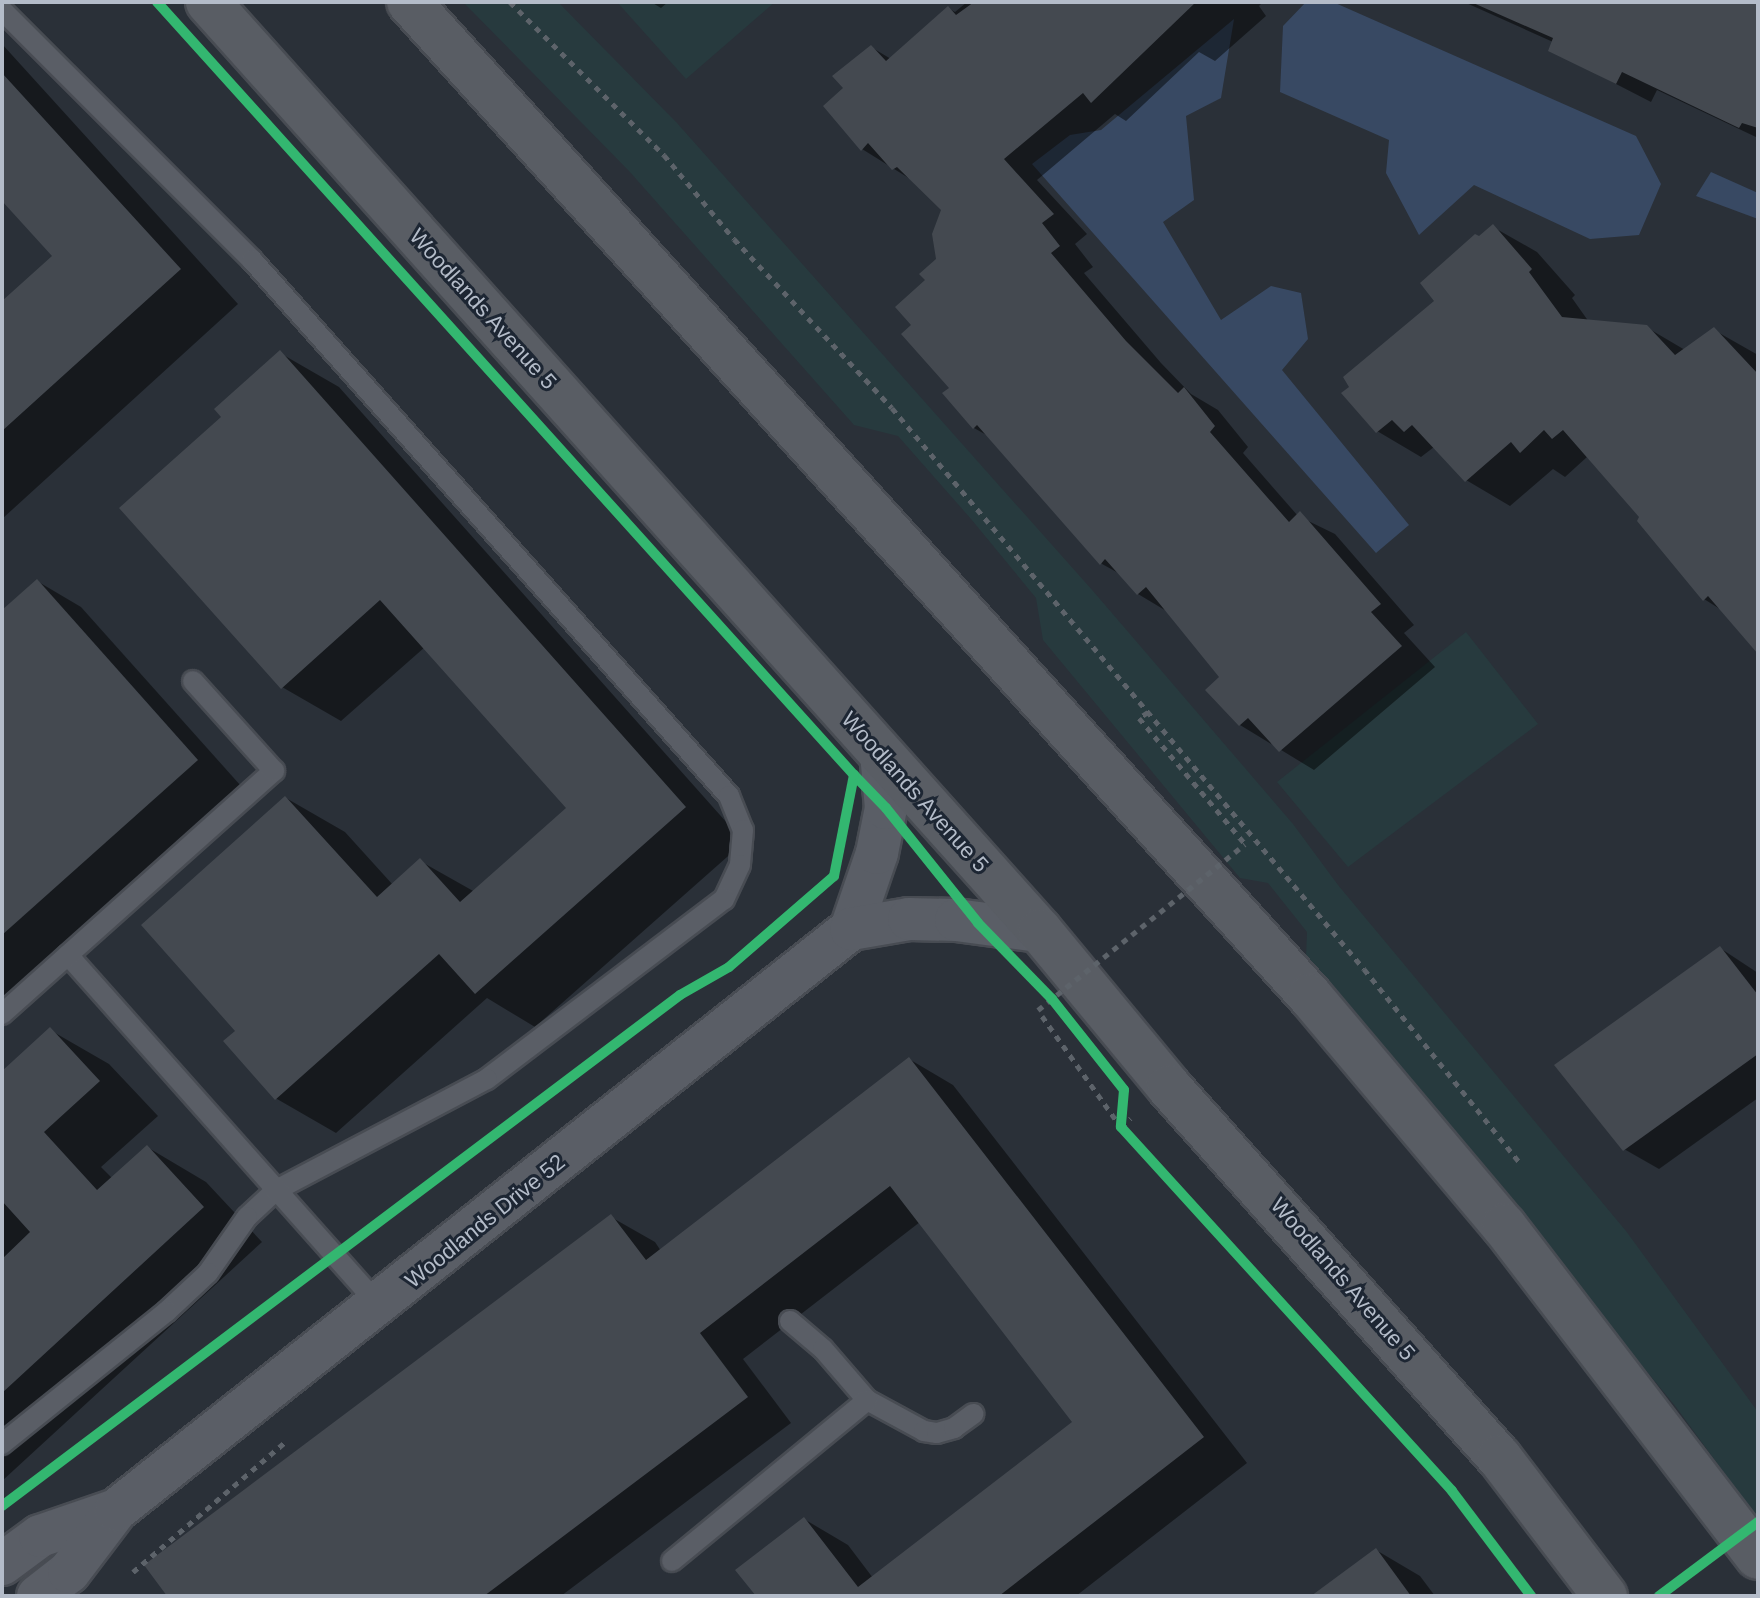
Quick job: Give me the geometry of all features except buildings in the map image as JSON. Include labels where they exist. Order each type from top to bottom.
[{"type":"main road","name":"Woodlands Avenue 5","points":[[208,2],[1040,931],[1169,1087],[1499,1457],[1605,1596]]},
{"type":"main road","points":[[409,2],[1310,996],[1504,1226],[1758,1557]]},
{"type":"street","points":[[851,929],[877,853],[886,808],[881,753]]},
{"type":"street","name":"Woodlands Drive 52","points":[[38,1596],[69,1572],[116,1510],[851,929],[909,919],[956,920],[1040,931]]},
{"type":"street","name":"Woodlands Drive 52","points":[[2,1564],[40,1536],[116,1510]]},
{"type":"lane","points":[[2,10],[252,260],[729,796],[743,830],[740,865],[724,899],[487,1079],[275,1191],[247,1217],[208,1273],[166,1312],[2,1444]]},
{"type":"lane","points":[[2,1014],[274,771],[193,681]]},
{"type":"lane","points":[[68,955],[379,1305]]},
{"type":"lane","points":[[790,1321],[823,1349],[867,1400],[924,1431],[937,1433],[954,1428],[973,1414]]},
{"type":"lane","points":[[672,1561],[867,1400]]},
{"type":"path","points":[[510,2],[664,155],[734,239],[892,408],[1364,969],[1522,1166]]},
{"type":"path","points":[[1038,1010],[1245,844],[1139,718],[1148,712]]},
{"type":"path","points":[[1043,990],[1061,1011]]},
{"type":"path","points":[[1123,1102],[1121,1127],[1132,1139]]},
{"type":"path","points":[[129,1575],[286,1441]]},
{"type":"green space","points":[[463,2],[558,2],[677,123],[1093,591],[1293,824],[1338,885],[1626,1231],[1758,1412],[1758,1519],[1676,1407],[1306,957],[1307,932],[1268,883],[1240,878],[1043,640],[1036,598],[971,519],[898,436],[854,425],[629,171]]},
{"type":"green space","points":[[617,2],[775,2],[686,79]]},
{"type":"green space","points":[[1466,632],[1538,724],[1348,867],[1277,782]]},
{"type":"water","points":[[1306,2],[1333,2],[1636,136],[1661,184],[1639,235],[1590,239],[1474,185],[1419,235],[1386,173],[1389,140],[1280,92],[1283,26]]},
{"type":"water","points":[[1234,19],[1221,98],[1186,116],[1194,200],[1163,222],[1221,320],[1271,286],[1301,293],[1308,339],[1282,370],[1409,525],[1376,553],[1032,164],[1070,135],[1101,130]]},
{"type":"water","points":[[1711,172],[1758,193],[1758,219],[1696,196]]},
{"type":"cycle path","points":[[2,1506],[680,995],[729,967],[834,876],[854,775],[157,2]]},
{"type":"cycle path","points":[[854,775],[886,808],[978,923],[1052,999],[1124,1090],[1121,1127],[1452,1491],[1531,1596]]},
{"type":"cycle path","points":[[1659,1596],[1758,1522]]}]
